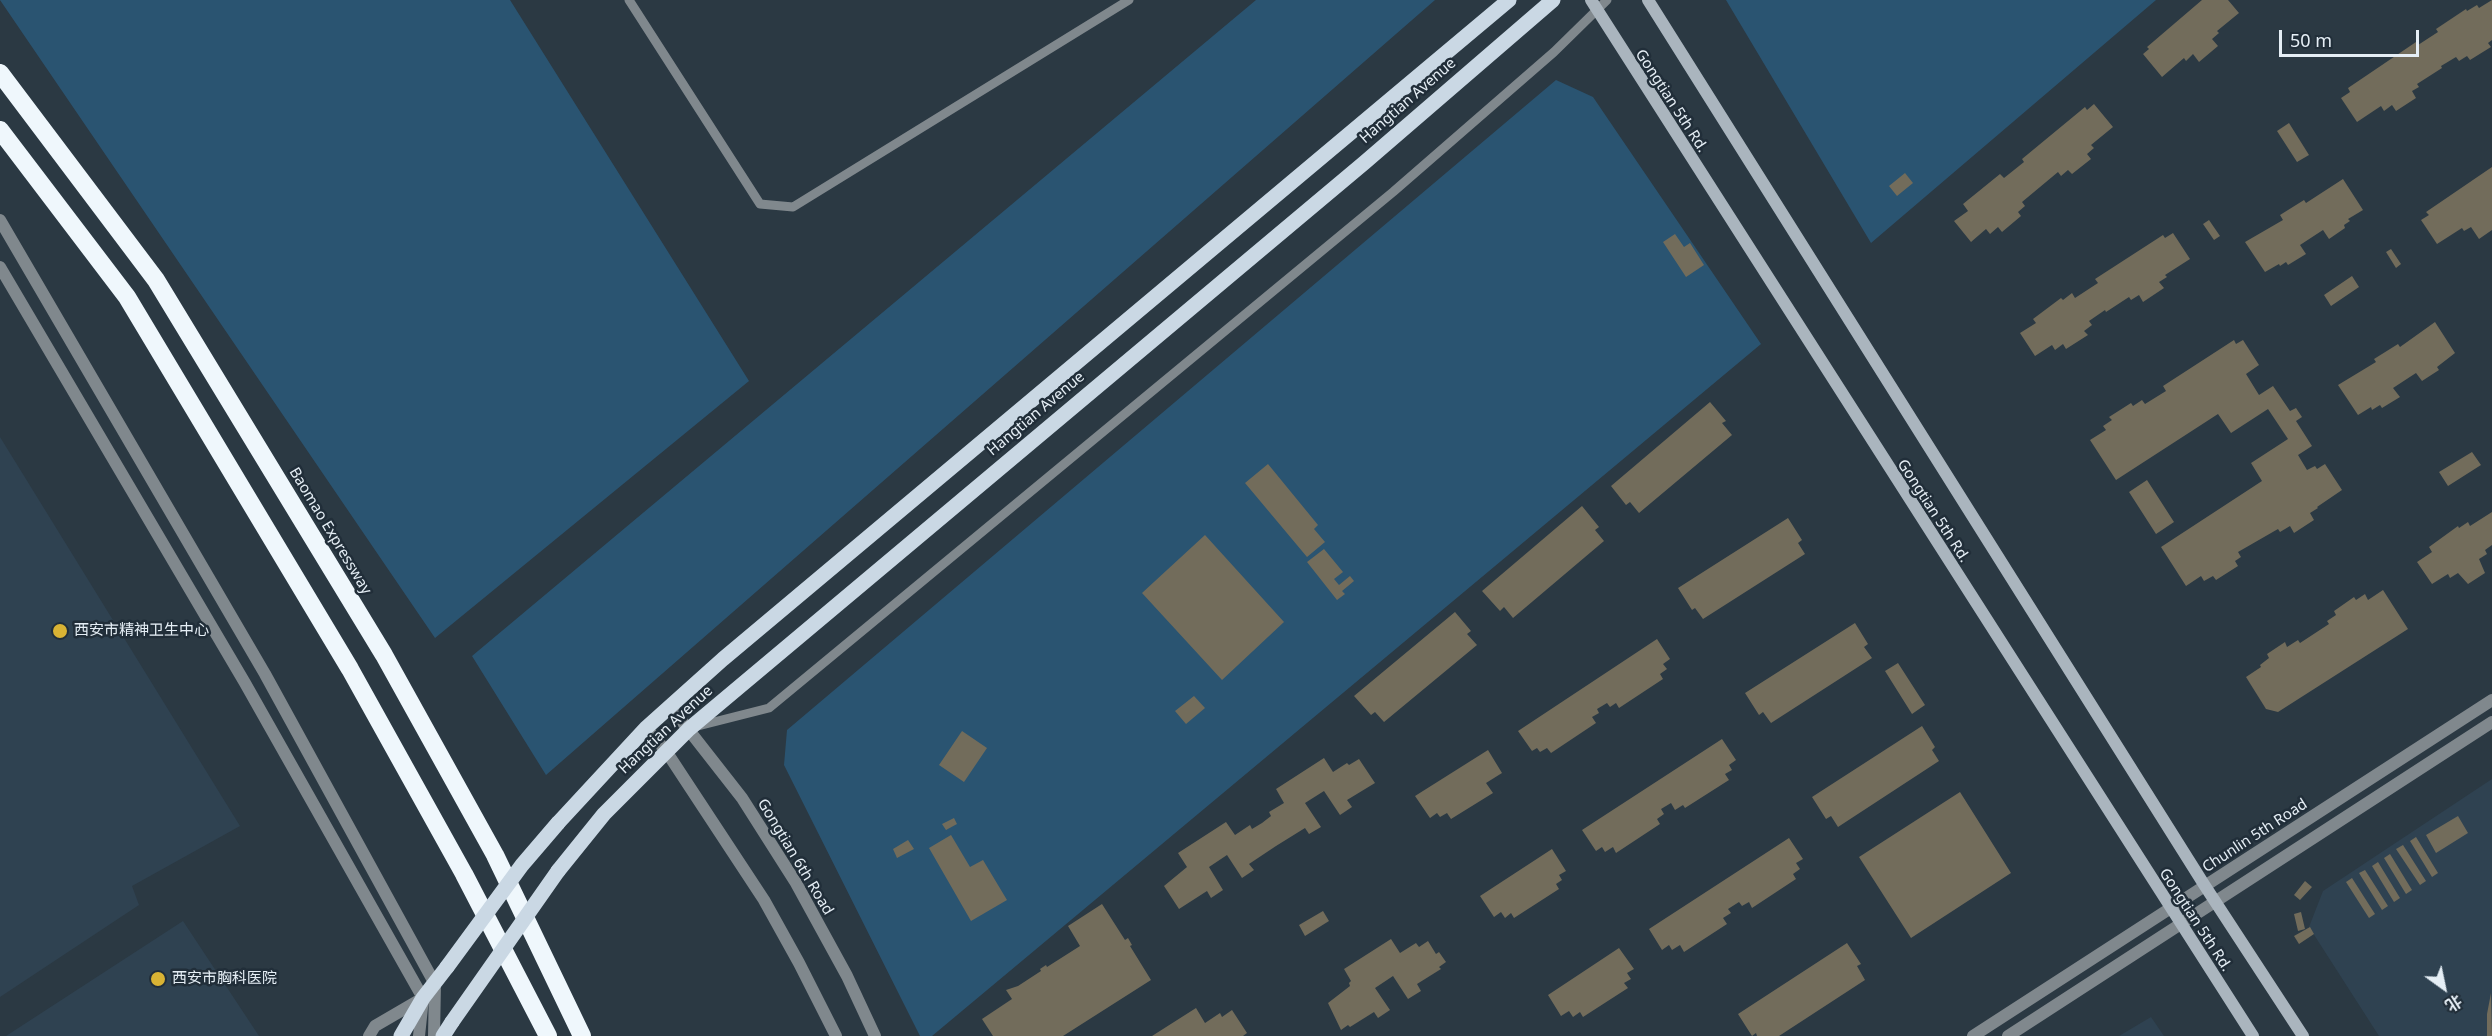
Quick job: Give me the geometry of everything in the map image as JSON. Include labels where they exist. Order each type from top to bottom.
[{"type":"highway","name":"Baomao Expressway","points":[[0,73],[156,280],[384,655],[495,855],[582,1036]]},
{"type":"highway","points":[[0,130],[127,297],[350,669],[464,874],[548,1036]]},
{"type":"main road","name":"Hangtian Avenue","points":[[401,1036],[423,998],[522,865],[646,728],[1345,135],[1509,0]]},
{"type":"main road","name":"Hangtian Avenue","points":[[443,1036],[558,871],[604,814],[689,729],[1364,163],[1553,0]]},
{"type":"main road","name":"Gongtian 5th Rd.","points":[[1648,0],[2205,886],[2303,1036]]},
{"type":"main road","name":"Gongtian 5th Rd.","points":[[1593,5],[2253,1036]]},
{"type":"street","points":[[0,220],[265,674],[435,984],[435,1036]]},
{"type":"street","points":[[0,267],[245,683],[423,998],[418,1036]]},
{"type":"street","name":"Chunlin 5th Road","points":[[1973,1036],[2492,700]]},
{"type":"street","name":"Gongtian 6th Road","points":[[670,706],[742,798],[796,883],[847,976],[875,1036]]},
{"type":"street","points":[[2008,1036],[2492,722]]},
{"type":"street","points":[[646,728],[666,752],[764,900],[836,1036]]},
{"type":"street","points":[[369,1036],[375,1026],[423,998]]},
{"type":"lane","points":[[629,0],[760,204],[793,207],[1129,0]]},
{"type":"lane","points":[[689,729],[769,708],[1393,192],[1554,52],[1593,5],[1607,0]]},
{"type":"shaded area","points":[[0,0],[510,0],[749,381],[435,638]]},
{"type":"shaded area","points":[[1256,0],[1435,0],[546,775],[472,656]]},
{"type":"shaded area","points":[[1726,0],[2156,0],[1871,243]]},
{"type":"shaded area","points":[[1556,80],[1593,97],[1761,344],[932,1036],[920,1036],[784,765],[787,730]]},
{"type":"shaded area","name":"西安市精神卫生中心","points":[[0,437],[240,826],[132,886],[139,905],[0,997]]},
{"type":"shaded area","points":[[2492,779],[2492,1036],[2379,1036],[2309,927],[2323,891]]},
{"type":"shaded area","name":"西安市胸科医院","points":[[183,921],[259,1036],[6,1036]]},
{"type":"shaded area","points":[[2151,1017],[2164,1036],[2119,1036]]},
{"type":"building","points":[[2202,0],[2228,0],[2239,13],[2217,31],[2219,33],[2212,39],[2218,46],[2199,62],[2193,54],[2186,61],[2184,58],[2162,77],[2143,54],[2149,49],[2147,47]]},
{"type":"building","points":[[2492,0],[2492,40],[2488,43],[2491,47],[2470,60],[2467,56],[2459,61],[2456,57],[2441,66],[2442,68],[2417,84],[2419,87],[2412,91],[2416,98],[2396,111],[2392,105],[2384,111],[2381,106],[2357,122],[2341,98],[2350,92],[2348,88],[2416,42],[2418,45],[2438,32],[2436,29],[2466,9],[2467,11],[2477,5],[2479,8]]},
{"type":"building","points":[[2094,104],[2113,127],[2091,145],[2094,148],[2087,154],[2091,159],[2072,174],[2068,170],[2061,176],[2058,172],[2022,202],[2025,206],[2018,212],[2021,216],[2002,232],[1998,227],[1990,234],[1986,229],[1971,242],[1954,221],[1968,211],[1963,204],[2000,174],[2004,178],[2024,162],[2022,159],[2085,107],[2087,110]]},
{"type":"building","points":[[2289,123],[2309,155],[2297,162],[2277,131]]},
{"type":"building","points":[[2492,167],[2492,230],[2479,239],[2471,227],[2464,231],[2462,228],[2437,244],[2421,220],[2429,215],[2426,212]]},
{"type":"building","points":[[1905,173],[1913,183],[1897,196],[1889,186]]},
{"type":"building","points":[[2343,179],[2363,210],[2348,219],[2350,221],[2344,225],[2345,228],[2329,239],[2323,230],[2300,245],[2306,254],[2288,265],[2286,262],[2280,266],[2279,264],[2265,272],[2245,242],[2283,220],[2280,215],[2304,200],[2306,203]]},
{"type":"building","points":[[2209,220],[2220,236],[2214,240],[2203,224]]},
{"type":"building","points":[[2173,233],[2190,259],[2165,275],[2167,277],[2159,282],[2164,288],[2143,302],[2139,295],[2131,300],[2129,297],[2089,321],[2092,325],[2084,331],[2088,335],[2066,349],[2063,344],[2055,350],[2052,345],[2035,356],[2020,333],[2036,323],[2033,319],[2061,298],[2063,300],[2072,293],[2075,298],[2098,283],[2095,279],[2163,235],[2165,238]]},
{"type":"building","points":[[1675,234],[1684,247],[1690,243],[1704,265],[1686,277],[1663,242]]},
{"type":"building","points":[[2391,249],[2401,264],[2396,268],[2386,252]]},
{"type":"building","points":[[2352,276],[2359,287],[2331,306],[2324,295]]},
{"type":"building","points":[[2435,322],[2455,353],[2437,367],[2439,370],[2422,381],[2416,373],[2393,388],[2400,397],[2382,408],[2380,405],[2372,410],[2371,407],[2358,415],[2338,385],[2376,362],[2374,359],[2398,344],[2400,347]]},
{"type":"building","points":[[2234,340],[2236,344],[2243,340],[2259,365],[2246,374],[2259,395],[2273,386],[2290,411],[2296,408],[2302,417],[2296,421],[2312,446],[2298,455],[2307,470],[2315,466],[2317,469],[2325,464],[2342,490],[2310,513],[2314,520],[2294,533],[2290,526],[2280,532],[2278,529],[2238,552],[2241,557],[2235,561],[2238,566],[2216,580],[2213,576],[2204,581],[2201,576],[2186,586],[2161,547],[2262,481],[2251,463],[2288,439],[2268,409],[2231,433],[2218,414],[2116,480],[2090,440],[2106,430],[2103,426],[2112,420],[2109,417],[2131,403],[2133,406],[2142,400],[2145,404],[2166,391],[2163,386]]},
{"type":"building","points":[[1710,402],[1726,421],[1722,423],[1732,435],[1639,513],[1630,502],[1626,505],[1611,486]]},
{"type":"building","points":[[2472,452],[2481,465],[2448,486],[2439,472]]},
{"type":"building","points":[[1268,464],[1318,525],[1314,529],[1325,542],[1307,557],[1245,483]]},
{"type":"building","points":[[2147,480],[2174,522],[2156,534],[2129,492]]},
{"type":"building","points":[[1582,506],[1599,527],[1595,530],[1604,541],[1513,618],[1504,607],[1500,611],[1482,591]]},
{"type":"building","points":[[2492,512],[2492,545],[2485,550],[2487,554],[2479,559],[2485,573],[2468,584],[2458,573],[2450,578],[2448,574],[2432,584],[2417,562],[2432,552],[2429,547],[2458,526],[2459,528],[2468,522],[2470,526]]},
{"type":"building","points":[[1788,518],[1802,540],[1798,543],[1805,554],[1703,619],[1695,608],[1692,610],[1678,588]]},
{"type":"building","points":[[1205,535],[1284,622],[1222,680],[1142,593]]},
{"type":"building","points":[[1324,549],[1343,572],[1334,579],[1339,585],[1350,576],[1354,581],[1342,591],[1345,594],[1337,600],[1307,562]]},
{"type":"building","points":[[2383,590],[2408,629],[2278,712],[2266,709],[2246,677],[2261,667],[2260,665],[2269,658],[2267,654],[2285,642],[2287,647],[2298,640],[2300,643],[2329,624],[2327,621],[2336,615],[2334,611],[2354,597],[2356,600],[2365,594],[2368,600]]},
{"type":"building","points":[[1455,612],[1471,631],[1467,634],[1477,645],[1384,722],[1375,712],[1371,715],[1354,696]]},
{"type":"building","points":[[1855,623],[1868,644],[1864,647],[1872,658],[1771,723],[1763,712],[1759,715],[1745,693]]},
{"type":"building","points":[[1657,639],[1670,659],[1663,664],[1667,669],[1660,674],[1663,679],[1619,708],[1616,703],[1610,707],[1607,703],[1597,709],[1599,713],[1592,717],[1596,723],[1551,753],[1547,748],[1540,752],[1537,748],[1532,751],[1518,731]]},
{"type":"building","points":[[1898,663],[1925,705],[1912,714],[1885,671]]},
{"type":"building","points":[[1194,696],[1205,708],[1186,724],[1175,711]]},
{"type":"building","points":[[1922,726],[1935,747],[1932,750],[1939,761],[1838,827],[1831,816],[1826,819],[1812,797]]},
{"type":"building","points":[[962,731],[987,748],[964,782],[939,765]]},
{"type":"building","points":[[1722,739],[1736,760],[1729,765],[1732,770],[1725,774],[1729,780],[1685,808],[1683,805],[1675,810],[1671,803],[1661,809],[1664,814],[1657,819],[1660,824],[1616,853],[1613,847],[1605,852],[1602,847],[1596,851],[1582,830]]},
{"type":"building","points":[[1488,750],[1502,773],[1486,783],[1493,793],[1451,819],[1447,813],[1440,817],[1437,813],[1430,818],[1415,796]]},
{"type":"building","points":[[1324,758],[1333,772],[1359,759],[1375,783],[1347,800],[1352,807],[1340,815],[1324,791],[1305,803],[1321,827],[1309,834],[1305,828],[1276,846],[1249,864],[1254,870],[1242,878],[1227,855],[1209,867],[1223,890],[1211,898],[1207,891],[1179,909],[1164,886],[1187,867],[1178,853],[1226,822],[1235,835],[1250,825],[1252,829],[1262,823],[1271,816],[1269,812],[1284,803],[1276,789]]},
{"type":"building","points":[[1960,792],[2011,873],[1911,938],[1859,857]]},
{"type":"building","points":[[2458,816],[2468,833],[2436,853],[2426,835]]},
{"type":"building","points":[[954,818],[957,824],[946,830],[942,824]]},
{"type":"building","points":[[951,835],[970,867],[983,860],[1007,900],[971,921],[929,848]]},
{"type":"building","points":[[2416,837],[2438,873],[2432,877],[2410,841]]},
{"type":"building","points":[[1789,838],[1803,859],[1796,863],[1800,869],[1793,874],[1796,879],[1752,908],[1749,902],[1742,906],[1739,902],[1728,909],[1731,913],[1723,918],[1727,924],[1684,952],[1680,945],[1672,950],[1669,945],[1662,950],[1649,929]]},
{"type":"building","points":[[908,840],[914,849],[897,858],[893,849]]},
{"type":"building","points":[[2403,845],[2426,881],[2420,885],[2396,849]]},
{"type":"building","points":[[1552,849],[1566,871],[1559,875],[1562,880],[1556,884],[1559,889],[1514,918],[1511,913],[1505,918],[1501,912],[1494,917],[1480,896]]},
{"type":"building","points":[[2390,854],[2412,890],[2406,894],[2384,858]]},
{"type":"building","points":[[2378,862],[2400,898],[2394,902],[2372,866]]},
{"type":"building","points":[[2365,870],[2388,906],[2382,910],[2359,873]]},
{"type":"building","points":[[2352,878],[2375,914],[2369,918],[2346,882]]},
{"type":"building","points":[[2305,881],[2312,887],[2300,900],[2294,895]]},
{"type":"building","points":[[1102,904],[1125,940],[1128,938],[1132,945],[1130,946],[1151,980],[1063,1036],[993,1036],[982,1019],[1012,999],[1006,990],[1018,986],[1041,971],[1040,969],[1046,965],[1047,967],[1080,946],[1068,926]]},
{"type":"building","points":[[1323,911],[1329,921],[1305,936],[1299,925]]},
{"type":"building","points":[[2301,912],[2305,929],[2298,931],[2294,914]]},
{"type":"building","points":[[2310,927],[2314,934],[2299,944],[2294,936]]},
{"type":"building","points":[[1391,939],[1400,953],[1416,943],[1419,947],[1428,941],[1436,954],[1439,952],[1446,962],[1439,967],[1441,969],[1417,984],[1421,991],[1408,999],[1393,976],[1375,988],[1390,1010],[1378,1018],[1374,1012],[1341,1030],[1328,1003],[1350,986],[1351,981],[1344,969]]},
{"type":"building","points":[[1847,943],[1861,964],[1857,966],[1865,980],[1779,1036],[1757,1036],[1756,1033],[1752,1036],[1738,1014]]},
{"type":"building","points":[[1619,948],[1634,969],[1627,973],[1631,979],[1624,983],[1628,988],[1583,1017],[1580,1012],[1573,1017],[1569,1011],[1561,1016],[1548,995]]},
{"type":"building","points":[[2491,993],[2492,1036],[2487,1036],[2487,1014]]},
{"type":"building","points":[[1196,1008],[1205,1023],[1220,1013],[1222,1017],[1232,1010],[1247,1033],[1243,1036],[1152,1036]]},
{"type":"place","name":"西安市精神卫生中心","points":[[60,631]]},
{"type":"place","name":"西安市胸科医院","points":[[158,979]]}]
